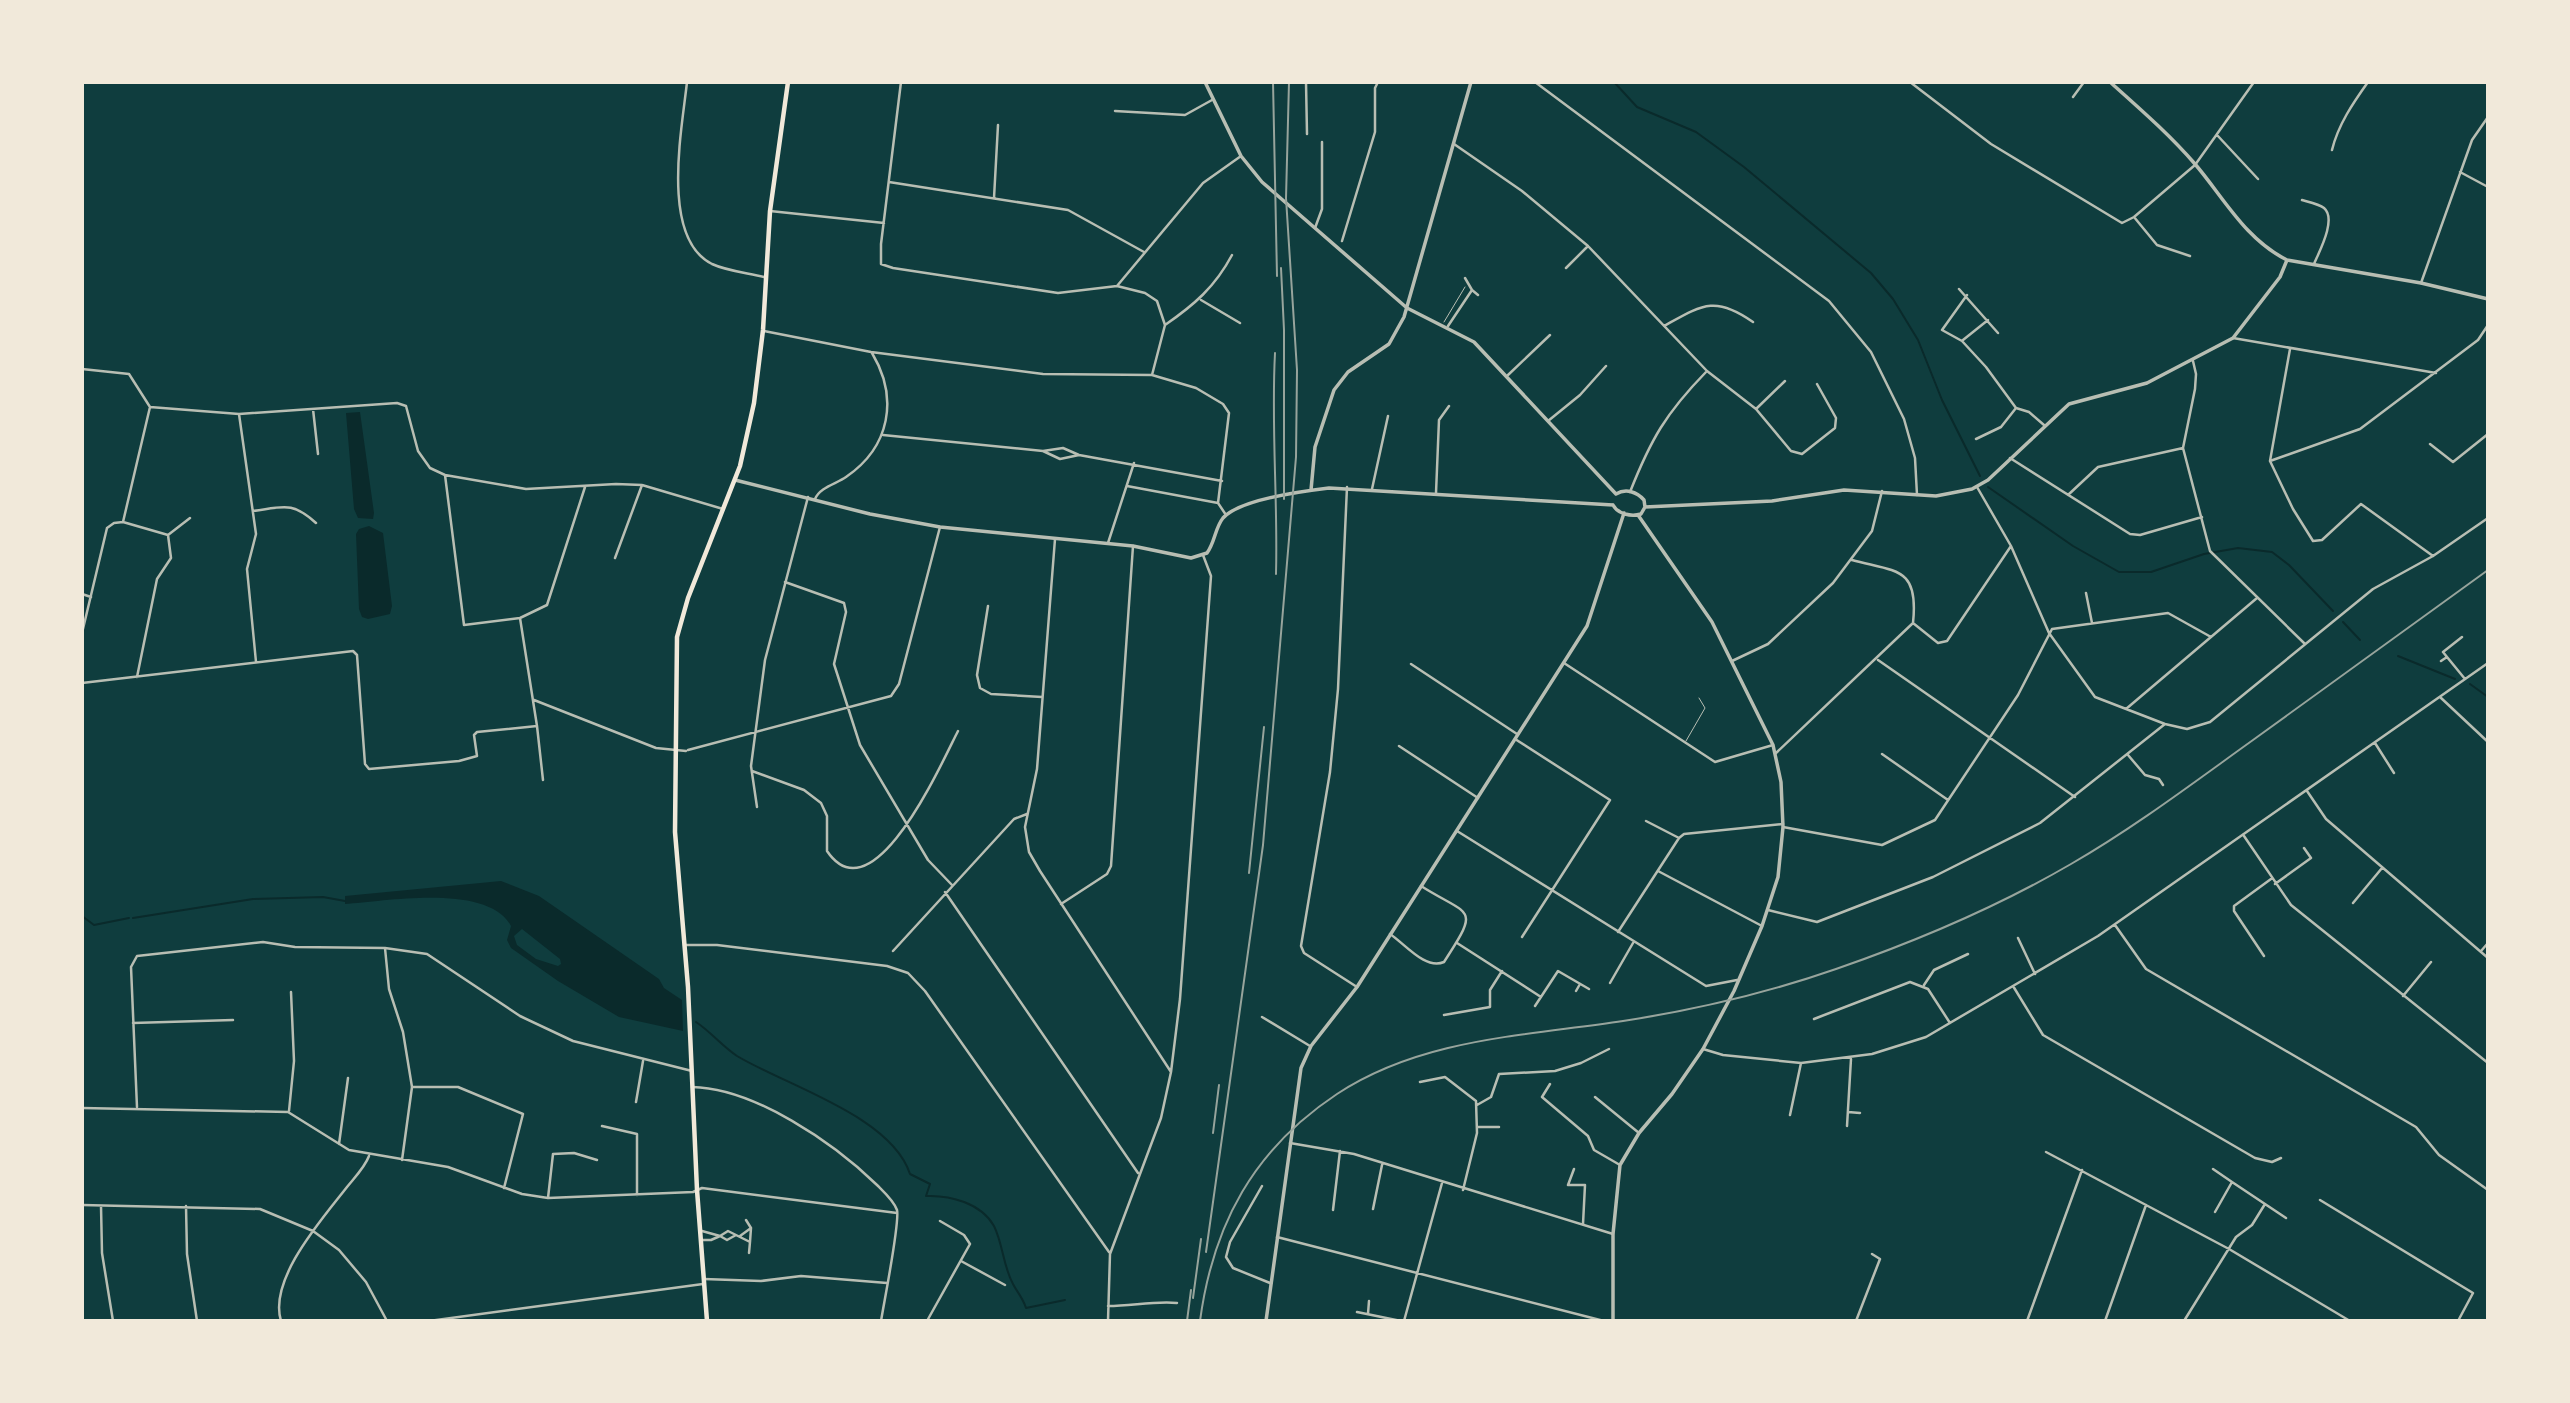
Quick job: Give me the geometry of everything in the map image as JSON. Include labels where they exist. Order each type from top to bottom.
[{"type":"main road","points":[[707,1321],[703,1240],[697,1190],[688,996],[675,832],[677,637],[688,598],[735,480],[756,393],[763,330],[764,277],[770,211],[788,82]]},
{"type":"street","points":[[687,82],[678,184],[684,235],[711,264],[764,277]]},
{"type":"street","points":[[901,82],[881,264],[1058,293],[1117,286],[1145,293],[1157,302],[1165,325],[1152,375]]},
{"type":"street","points":[[1205,82],[1241,156],[1275,195],[1407,308],[1467,336],[1508,375],[1616,494]]},
{"type":"street","points":[[1306,82],[1307,134]]},
{"type":"street","points":[[1342,241],[1375,132],[1375,89],[1378,82]]},
{"type":"street","points":[[1311,490],[1315,447],[1334,390],[1348,372],[1389,344],[1407,308],[1471,82]]},
{"type":"street","points":[[1535,82],[1829,301],[1871,352],[1904,419],[1915,458],[1917,495]]},
{"type":"street","points":[[1910,82],[1991,144],[2122,223],[2134,217],[2195,164],[2254,82]]},
{"type":"street","points":[[2073,97],[2084,82]]},
{"type":"street","points":[[2110,82],[2195,164],[2261,244],[2287,260],[2421,283],[2488,299]]},
{"type":"street","points":[[2332,150],[2350,108],[2368,82]]},
{"type":"street","points":[[1115,111],[1185,115],[1212,100]]},
{"type":"street","points":[[2421,283],[2474,135],[2488,117]]},
{"type":"street","points":[[995,198],[999,125]]},
{"type":"street","points":[[2217,135],[2258,178]]},
{"type":"street","points":[[1315,228],[1322,209],[1322,142]]},
{"type":"street","points":[[1454,144],[1522,191],[1588,246],[1707,370],[1756,409],[1791,451],[1802,454],[1835,428],[1836,418],[1817,384]]},
{"type":"street","points":[[1117,286],[1203,183],[1241,156]]},
{"type":"street","points":[[2460,173],[2488,187]]},
{"type":"street","points":[[889,182],[1077,213],[1144,253]]},
{"type":"street","points":[[2302,200],[2323,207],[2328,214],[2328,226],[2314,264]]},
{"type":"street","points":[[770,211],[884,223]]},
{"type":"street","points":[[2134,217],[2157,244],[2190,256]]},
{"type":"street","points":[[1566,268],[1588,246]]},
{"type":"street","points":[[1165,325],[1201,300],[1219,280],[1232,255]]},
{"type":"street","points":[[1638,515],[1645,507],[1703,507],[1844,491],[1950,495],[1978,487],[2069,404],[2147,383],[2233,338],[2275,285],[2287,260]]},
{"type":"street","points":[[1465,278],[1478,295]]},
{"type":"street","points":[[1959,289],[1998,333]]},
{"type":"street","points":[[1445,325],[1472,290]]},
{"type":"street","points":[[1967,295],[1942,330],[1962,341],[1986,367],[2016,408],[2029,412],[2043,425]]},
{"type":"street","points":[[1201,300],[1240,323]]},
{"type":"street","points":[[1664,326],[1704,304],[1725,305],[1753,322]]},
{"type":"street","points":[[1962,341],[1987,320]]},
{"type":"street","points":[[2270,461],[2360,429],[2478,340],[2488,325]]},
{"type":"street","points":[[763,330],[871,352],[1043,374],[1152,375],[1196,388],[1227,408],[1229,424],[1218,503],[1226,515]]},
{"type":"street","points":[[1508,375],[1550,335]]},
{"type":"street","points":[[2233,338],[2436,373]]},
{"type":"street","points":[[2290,349],[2270,461],[2293,509],[2313,541],[2322,540],[2361,504],[2370,507],[2432,556]]},
{"type":"street","points":[[815,499],[820,492],[857,470],[883,435],[887,385],[871,352]]},
{"type":"street","points":[[2193,361],[2195,389],[2183,449],[2210,551],[2234,571],[2304,643]]},
{"type":"street","points":[[1548,421],[1580,395],[1606,366]]},
{"type":"street","points":[[82,369],[129,374],[150,407],[123,522]]},
{"type":"street","points":[[1630,492],[1654,435],[1675,403],[1707,370]]},
{"type":"street","points":[[1756,409],[1785,381]]},
{"type":"street","points":[[150,407],[239,414],[397,403],[406,407],[418,451],[430,468],[445,475],[526,489],[642,485],[723,509]]},
{"type":"street","points":[[1436,493],[1439,420],[1449,406]]},
{"type":"street","points":[[313,408],[318,454]]},
{"type":"street","points":[[1976,439],[2001,427],[2016,408]]},
{"type":"street","points":[[239,414],[256,534],[247,569],[256,662]]},
{"type":"street","points":[[1372,489],[1388,416]]},
{"type":"street","points":[[2430,444],[2453,462],[2488,434]]},
{"type":"street","points":[[883,435],[1043,451],[1063,447],[1079,455],[1222,481]]},
{"type":"street","points":[[2068,495],[2098,467],[2183,449]]},
{"type":"street","points":[[1043,451],[1060,459],[1079,455]]},
{"type":"street","points":[[2010,458],[2134,535],[2203,517]]},
{"type":"street","points":[[1108,543],[1133,463]]},
{"type":"street","points":[[445,475],[464,625],[520,618],[547,605],[585,487]]},
{"type":"street","points":[[735,480],[870,514],[940,527],[1133,546],[1191,558],[1203,555],[1213,544],[1226,515],[1311,490],[1347,487],[1613,505],[1624,513],[1638,515],[1698,600],[1732,661],[1773,746],[1783,825],[1778,877],[1768,910],[1739,981],[1703,1049],[1672,1094],[1639,1133],[1620,1165],[1613,1234],[1613,1321]]},
{"type":"street","points":[[615,558],[642,485]]},
{"type":"street","points":[[1126,486],[1218,503]]},
{"type":"street","points":[[1347,487],[1338,690],[1331,758],[1301,946],[1304,953],[1357,987]]},
{"type":"street","points":[[1978,487],[2011,546],[2049,633],[2095,697],[2165,724],[2187,729],[2210,722],[2373,589],[2432,556],[2488,518]]},
{"type":"street","points":[[1732,661],[1768,644],[1833,583],[1872,531],[1882,491]]},
{"type":"street","points":[[1616,494],[1630,492],[1642,498],[1645,507]]},
{"type":"street","points":[[1613,505],[1616,494]]},
{"type":"street","points":[[757,807],[752,771],[765,660],[808,497]]},
{"type":"street","points":[[253,511],[293,506],[301,509],[316,523]]},
{"type":"street","points":[[1266,1321],[1301,1068],[1311,1046],[1357,987],[1587,626],[1624,513]]},
{"type":"street","points":[[167,535],[190,518]]},
{"type":"street","points":[[82,633],[107,528],[114,523],[123,522],[167,535]]},
{"type":"street","points":[[533,699],[656,748],[674,752],[687,751],[886,699],[897,689],[940,527]]},
{"type":"street","points":[[137,677],[157,579],[171,558],[167,535]]},
{"type":"street","points":[[1055,538],[1036,783],[1027,813],[1025,836],[1029,852],[1061,904],[1171,1072]]},
{"type":"street","points":[[1061,904],[1107,874],[1111,866],[1133,546]]},
{"type":"street","points":[[1913,623],[1938,643],[1947,641],[2011,546]]},
{"type":"street","points":[[1108,1321],[1110,1254],[1138,1173],[1161,1118],[1171,1072],[1180,999],[1211,576],[1203,555]]},
{"type":"street","points":[[1776,753],[1817,712],[1878,660],[1913,623],[1912,585],[1908,579],[1896,571],[1852,560]]},
{"type":"street","points":[[785,582],[845,603],[846,612],[834,664],[860,745],[930,863],[952,885]]},
{"type":"street","points":[[2086,593],[2092,623]]},
{"type":"street","points":[[82,594],[91,597]]},
{"type":"street","points":[[2126,709],[2258,597]]},
{"type":"street","points":[[988,606],[977,675],[980,688],[991,694],[1042,697]]},
{"type":"street","points":[[1618,932],[1684,834],[1783,825],[1882,845],[1935,820],[2018,695],[2052,629],[2168,613],[2211,636]]},
{"type":"street","points":[[520,618],[543,780]]},
{"type":"street","points":[[2462,637],[2443,652],[2465,679]]},
{"type":"street","points":[[82,683],[355,652],[366,764],[369,769],[476,758],[474,735],[477,732],[537,726]]},
{"type":"street","points":[[2441,661],[2447,657]]},
{"type":"street","points":[[1878,660],[2075,797]]},
{"type":"street","points":[[1564,663],[1715,762],[1773,746]]},
{"type":"street","points":[[1703,1049],[1723,1055],[1801,1063],[1851,1059],[1926,1037],[2115,925],[2488,663]]},
{"type":"street","points":[[1411,664],[1518,734]]},
{"type":"street","points":[[2440,697],[2488,742]]},
{"type":"street","points":[[1768,910],[1817,922],[1933,877],[2009,841],[2040,823],[2165,724]]},
{"type":"street","points":[[752,771],[804,790],[821,803],[827,816],[827,851],[842,867],[859,870],[867,867],[919,809],[958,732]]},
{"type":"street","points":[[1515,739],[1610,800],[1522,937]]},
{"type":"street","points":[[2375,743],[2394,773]]},
{"type":"street","points":[[1399,746],[1478,798]]},
{"type":"street","points":[[1882,754],[1948,800]]},
{"type":"street","points":[[2128,755],[2146,775],[2159,779],[2163,785]]},
{"type":"street","points":[[2307,791],[2326,819],[2488,958]]},
{"type":"street","points":[[893,951],[1014,819],[1027,813]]},
{"type":"street","points":[[1646,821],[1679,838]]},
{"type":"street","points":[[1457,831],[1551,892],[1706,986],[1739,981]]},
{"type":"street","points":[[2243,835],[2271,880],[2290,904],[2315,927],[2488,1063]]},
{"type":"street","points":[[2275,884],[2312,858],[2304,848]]},
{"type":"street","points":[[2353,903],[2382,868]]},
{"type":"street","points":[[1658,871],[1762,926]]},
{"type":"street","points":[[2264,956],[2234,911],[2234,906],[2271,880]]},
{"type":"street","points":[[1390,934],[1432,964],[1444,962],[1457,943],[1468,925],[1464,910],[1421,886]]},
{"type":"street","points":[[945,892],[1138,1173]]},
{"type":"street","points":[[2115,925],[2146,968],[2416,1127],[2439,1155],[2488,1190]]},
{"type":"street","points":[[2018,938],[2035,974]]},
{"type":"street","points":[[137,1109],[131,967],[137,956],[263,942],[295,947],[385,948],[427,954],[520,1016],[573,1041],[643,1061],[692,1071]]},
{"type":"street","points":[[1610,983],[1634,942]]},
{"type":"street","points":[[1457,943],[1541,997]]},
{"type":"street","points":[[2481,951],[2488,943]]},
{"type":"street","points":[[684,945],[717,945],[887,966],[908,973],[925,991],[1110,1254]]},
{"type":"street","points":[[385,948],[389,989],[403,1032],[412,1087],[402,1160]]},
{"type":"street","points":[[1924,985],[1934,970],[1968,954]]},
{"type":"street","points":[[2403,996],[2431,962]]},
{"type":"street","points":[[1444,1015],[1490,1007],[1490,990],[1502,971]]},
{"type":"street","points":[[1535,1006],[1558,971],[1589,989]]},
{"type":"street","points":[[1814,1019],[1910,982],[1924,985],[1950,1023]]},
{"type":"street","points":[[1576,991],[1580,984]]},
{"type":"street","points":[[2012,986],[2043,1035],[2255,1158],[2272,1162],[2281,1158]]},
{"type":"street","points":[[288,1112],[294,1061],[290,992]]},
{"type":"street","points":[[1262,1017],[1311,1046]]},
{"type":"street","points":[[133,1023],[233,1020]]},
{"type":"street","points":[[1477,1105],[1491,1097],[1499,1074],[1556,1071],[1581,1063],[1609,1049]]},
{"type":"street","points":[[1847,1126],[1851,1059]]},
{"type":"street","points":[[636,1102],[643,1061]]},
{"type":"street","points":[[1790,1115],[1801,1063]]},
{"type":"street","points":[[1420,1082],[1445,1077],[1466,1091],[1477,1105],[1478,1127],[1463,1190]]},
{"type":"street","points":[[339,1144],[348,1078]]},
{"type":"street","points":[[1550,1084],[1542,1097],[1588,1136],[1594,1150],[1610,1163],[1620,1165]]},
{"type":"street","points":[[412,1087],[458,1087],[523,1114],[504,1188]]},
{"type":"street","points":[[692,1087],[732,1094],[811,1133],[870,1179],[887,1196],[897,1213],[881,1321]]},
{"type":"street","points":[[1595,1097],[1639,1133]]},
{"type":"street","points":[[82,1108],[288,1112],[307,1121],[339,1144],[369,1156],[448,1167],[504,1188],[548,1198],[637,1195],[702,1188],[897,1213]]},
{"type":"street","points":[[1847,1112],[1860,1113]]},
{"type":"street","points":[[602,1126],[637,1134],[637,1195]]},
{"type":"street","points":[[1478,1127],[1499,1127]]},
{"type":"street","points":[[1291,1142],[1340,1151],[1613,1234]]},
{"type":"street","points":[[1333,1210],[1340,1151]]},
{"type":"street","points":[[2046,1152],[2229,1249],[2350,1321]]},
{"type":"street","points":[[548,1198],[553,1154],[574,1153],[597,1160]]},
{"type":"street","points":[[281,1321],[279,1301],[283,1282],[313,1231],[369,1156]]},
{"type":"street","points":[[1373,1209],[1382,1163]]},
{"type":"street","points":[[1574,1169],[1568,1185],[1585,1185],[1586,1210],[1582,1225]]},
{"type":"street","points":[[2213,1169],[2286,1218]]},
{"type":"street","points":[[2026,1321],[2082,1170]]},
{"type":"street","points":[[2223,1211],[2217,1210],[2232,1182]]},
{"type":"street","points":[[1357,1312],[1403,1321],[1442,1183]]},
{"type":"street","points":[[1262,1186],[1230,1242],[1226,1257],[1233,1268],[1271,1283]]},
{"type":"street","points":[[2320,1200],[2473,1293],[2458,1321]]},
{"type":"street","points":[[2184,1321],[2238,1234],[2252,1225],[2266,1204]]},
{"type":"street","points":[[2105,1321],[2146,1205]]},
{"type":"street","points":[[82,1206],[260,1209],[313,1231],[339,1250],[352,1265],[387,1321]]},
{"type":"street","points":[[101,1206],[102,1253],[113,1321]]},
{"type":"street","points":[[186,1206],[187,1254],[197,1321]]},
{"type":"street","points":[[746,1220],[751,1228],[749,1253]]},
{"type":"street","points":[[927,1321],[970,1244],[969,1240],[940,1221]]},
{"type":"street","points":[[702,1231],[727,1240],[751,1228]]},
{"type":"street","points":[[703,1240],[711,1240],[728,1231],[750,1242]]},
{"type":"street","points":[[1277,1237],[1604,1321]]},
{"type":"street","points":[[1856,1321],[1881,1259],[1872,1254]]},
{"type":"street","points":[[961,1261],[1004,1285]]},
{"type":"street","points":[[429,1321],[704,1281],[761,1281],[801,1276],[887,1283]]},
{"type":"street","points":[[1108,1306],[1140,1306],[1152,1301],[1177,1303]]},
{"type":"street","points":[[1368,1314],[1370,1301]]},
{"type":"street","points":[[472,1314],[474,1321]]},
{"type":"street","points":[[2186,1316],[2193,1321]]},
{"type":"lane","points":[[1337,247],[1342,241]]},
{"type":"lane","points":[[1445,325],[1465,287]]},
{"type":"lane","points":[[1685,743],[1705,708],[1699,698]]},
{"type":"water","points":[[360,412],[373,519],[358,518],[354,509],[346,413]]},
{"type":"water","points":[[369,526],[383,533],[392,606],[390,614],[368,619],[362,617],[359,609],[356,534],[359,529]]},
{"type":"water","points":[[501,881],[539,896],[659,979],[664,988],[682,1000],[683,1031],[619,1017],[558,981],[511,948],[507,940],[511,926],[499,913],[481,904],[459,899],[410,898],[345,904],[345,896]],"holes":[[[522,929],[560,959],[561,964],[558,966],[536,959],[517,945],[514,936]]]},
{"type":"waterway","points":[[1614,82],[1637,107],[1696,132],[1744,167],[1871,273],[1893,299],[1918,340],[1942,400],[1980,476]]},
{"type":"waterway","points":[[1988,487],[2073,546],[2119,572],[2151,572],[2204,554],[2238,548],[2272,552],[2289,565],[2333,611]]},
{"type":"waterway","points":[[2343,622],[2360,640]]},
{"type":"waterway","points":[[2398,656],[2455,679]]},
{"type":"waterway","points":[[2470,684],[2488,697]]},
{"type":"waterway","points":[[133,918],[253,899],[323,897],[345,901]]},
{"type":"waterway","points":[[82,916],[94,925],[129,918]]},
{"type":"waterway","points":[[696,1022],[737,1056],[835,1104],[882,1135],[899,1154],[910,1174],[930,1184],[926,1196],[955,1199],[981,1211],[994,1226],[1010,1277],[1026,1308],[1065,1300]]},
{"type":"railway","points":[[1273,82],[1277,276]]},
{"type":"railway","points":[[1206,1252],[1263,845],[1296,457],[1297,370],[1286,198],[1289,82]]},
{"type":"railway","points":[[1281,268],[1284,330],[1284,499]]},
{"type":"railway","points":[[1275,353],[1276,574]]},
{"type":"railway","points":[[1200,1321],[1215,1252],[1242,1192],[1282,1139],[1337,1094],[1370,1075],[1439,1050],[1512,1036],[1650,1017],[1757,993],[1810,978],[1956,922],[2043,880],[2118,835],[2488,570]]},
{"type":"railway","points":[[1249,873],[1264,727]]},
{"type":"railway","points":[[1213,1133],[1219,1085]]},
{"type":"railway","points":[[1193,1298],[1201,1239]]},
{"type":"railway","points":[[1187,1321],[1191,1290]]}]
